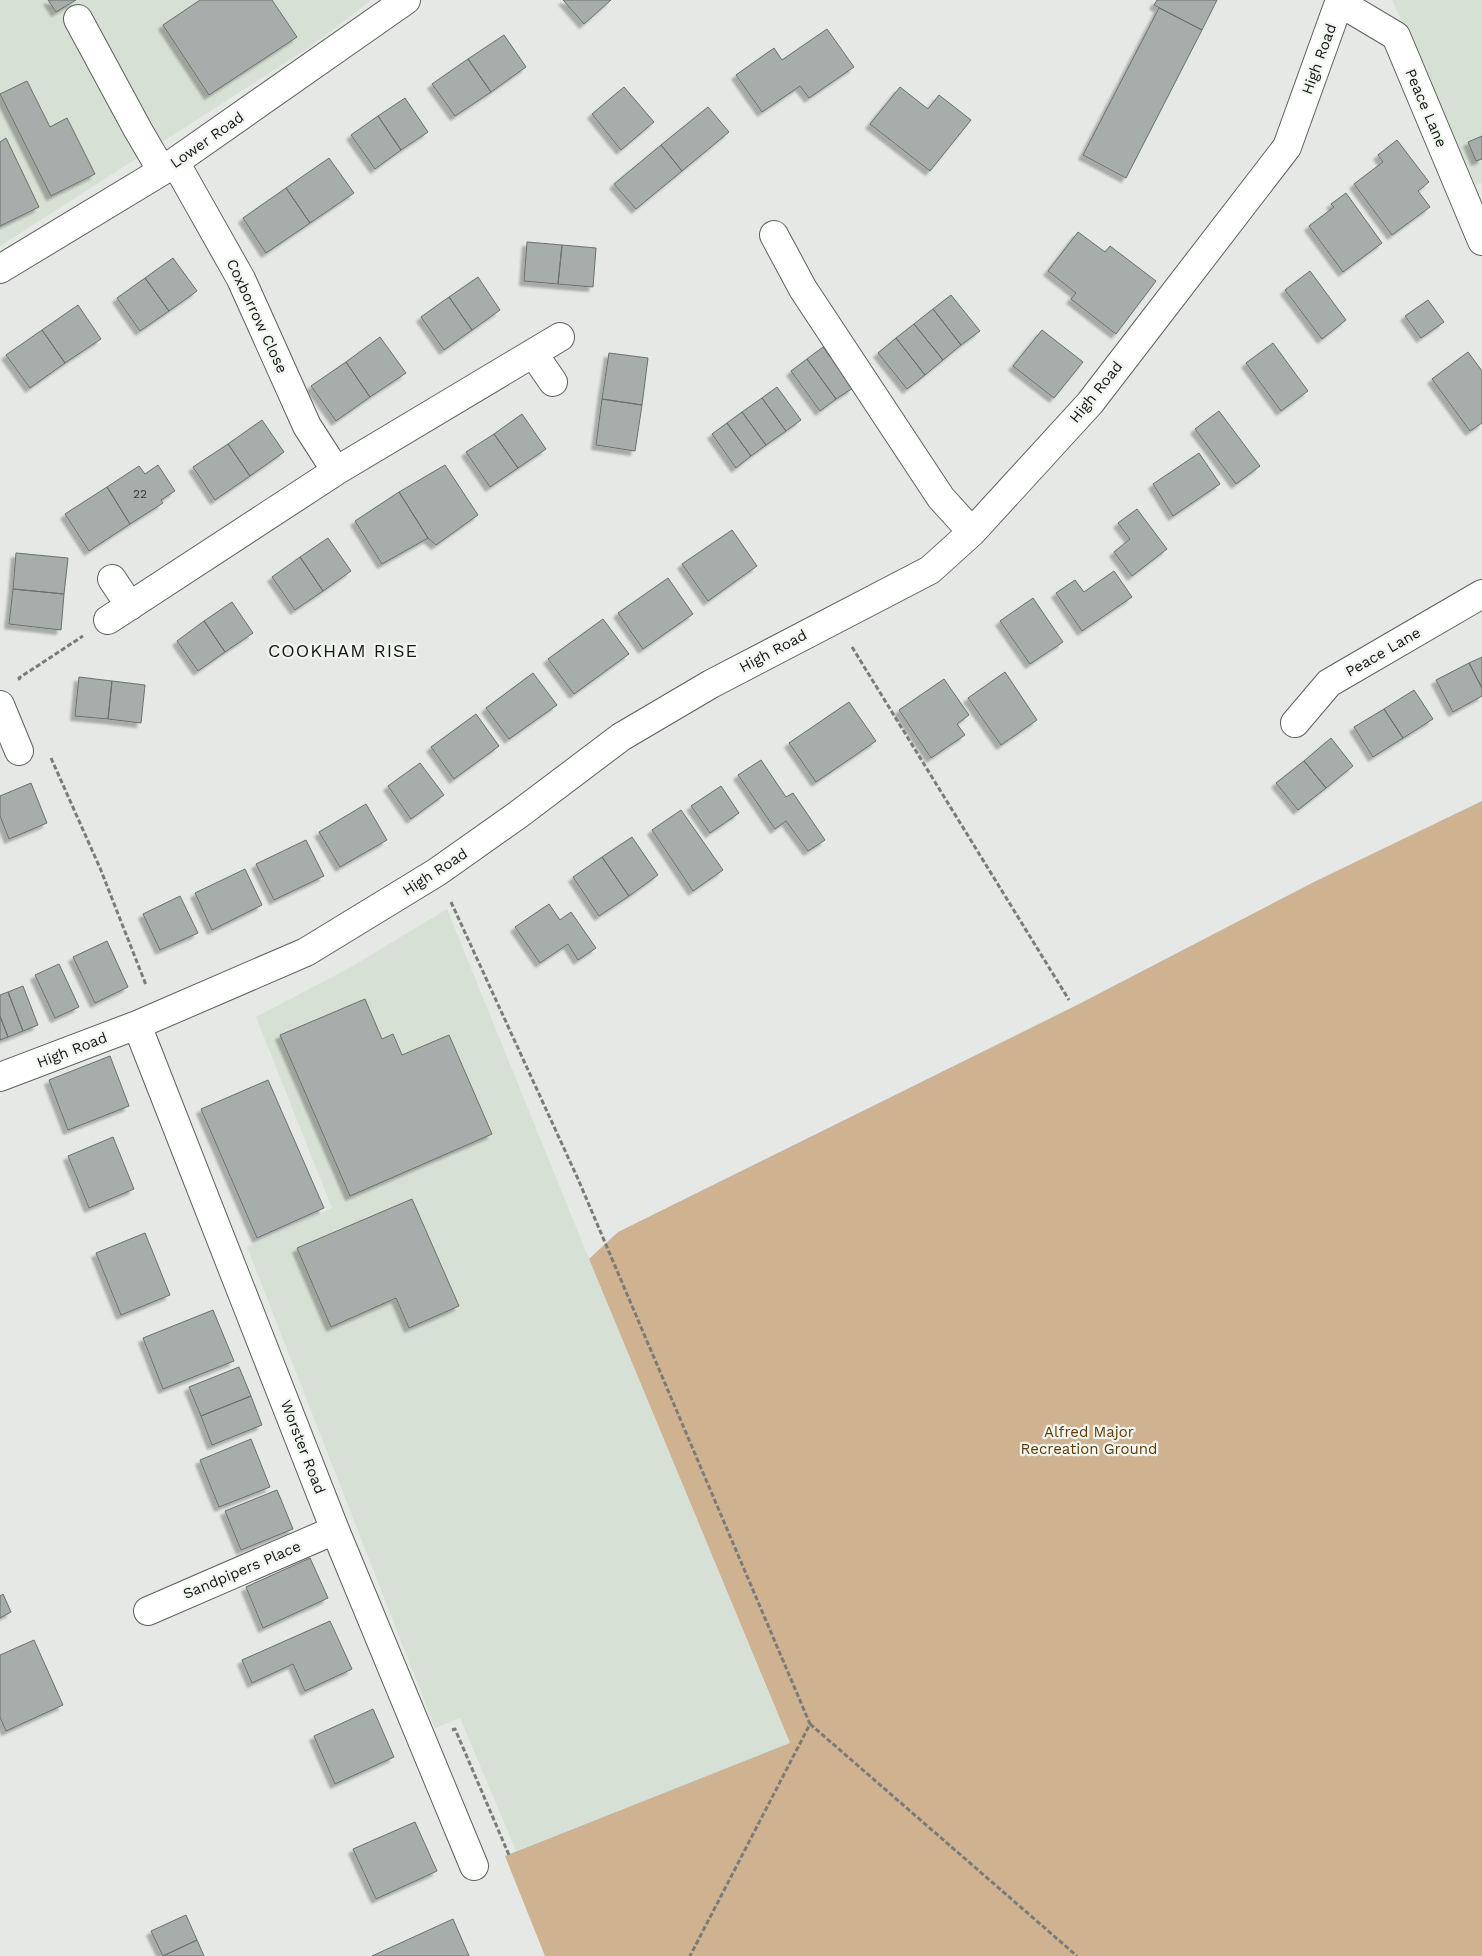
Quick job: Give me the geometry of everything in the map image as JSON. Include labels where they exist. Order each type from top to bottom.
[{"type":"street","name":"Lower Road","points":[[0,268],[169,167],[406,0]]},
{"type":"street","name":"Peace Lane","points":[[1340,1],[1396,36],[1482,241]]},
{"type":"street","name":"High Road","points":[[0,1077],[148,1021],[306,952],[437,872],[519,814],[621,737],[711,684],[930,570],[972,532],[1090,403],[1287,147],[1340,1]]},
{"type":"street","name":"Coxborrow Close","points":[[78,19],[138,130],[169,167],[242,279],[308,426],[336,471]]},
{"type":"street","points":[[774,235],[803,289],[941,498],[972,532]]},
{"type":"street","points":[[112,579],[119,613],[336,471],[560,337]]},
{"type":"street","points":[[533,353],[553,382]]},
{"type":"street","name":"Peace Lane","points":[[1295,723],[1329,683],[1482,594]]},
{"type":"street","points":[[0,705],[19,751]]},
{"type":"street","name":"Worster Road","points":[[148,1021],[335,1530],[474,1866]]},
{"type":"street","name":"Sandpipers Place","points":[[148,1611],[335,1530]]},
{"type":"path","points":[[23,687],[20,678],[119,613]]},
{"type":"path","points":[[835,619],[1069,1000]]},
{"type":"path","points":[[47,750],[100,868],[148,1021]]},
{"type":"path","points":[[437,872],[578,1179],[810,1724],[1077,1956]]},
{"type":"path","points":[[690,1956],[810,1724]]},
{"type":"shaded area","points":[[0,0],[371,0],[310,47],[0,246]]},
{"type":"shaded area","points":[[1392,0],[1482,0],[1482,183],[1476,185]]},
{"type":"shaded area","points":[[447,909],[589,1259],[790,1744],[516,1851],[460,1718],[435,1728],[247,1247],[332,1208],[256,1017],[351,967]]},
{"type":"green space","name":"Alfred Major Recreation Ground","points":[[1482,801],[1482,1956],[545,1956],[505,1856],[790,1743],[589,1259],[618,1232],[1077,1005],[1316,881]]},
{"type":"building","points":[[48,0],[76,0],[56,12]]},
{"type":"building","points":[[200,0],[272,0],[297,37],[209,95],[163,25]]},
{"type":"building","points":[[563,0],[611,0],[584,24]]},
{"type":"building","points":[[1157,0],[1217,0],[1202,30],[1154,5]]},
{"type":"building","points":[[1159,8],[1202,30],[1126,178],[1083,155]]},
{"type":"building","points":[[827,29],[854,67],[809,98],[800,86],[762,112],[736,75],[774,48],[782,60]]},
{"type":"building","points":[[504,35],[526,67],[491,92],[468,59]]},
{"type":"building","points":[[468,59],[491,92],[455,116],[432,84]]},
{"type":"building","points":[[27,81],[50,127],[67,118],[95,174],[51,196],[0,94]]},
{"type":"building","points":[[624,87],[654,122],[621,150],[592,114]]},
{"type":"building","points":[[900,87],[928,109],[939,95],[971,120],[930,171],[870,124]]},
{"type":"building","points":[[405,98],[428,132],[401,150],[378,116]]},
{"type":"building","points":[[708,107],[729,132],[682,171],[661,145]]},
{"type":"building","points":[[378,116],[401,150],[375,169],[351,135]]},
{"type":"building","points":[[1482,136],[1482,159],[1476,161],[1468,142]]},
{"type":"building","points":[[6,138],[39,207],[0,226],[0,142]]},
{"type":"building","points":[[1397,140],[1429,182],[1418,191],[1430,207],[1392,235],[1354,184],[1383,162],[1378,155]]},
{"type":"building","points":[[661,145],[682,171],[636,209],[614,184]]},
{"type":"building","points":[[329,158],[354,193],[310,223],[286,188]]},
{"type":"building","points":[[286,188],[310,223],[266,253],[243,218]]},
{"type":"building","points":[[1346,193],[1382,243],[1343,272],[1309,226],[1334,207],[1331,204]]},
{"type":"building","points":[[1078,232],[1105,252],[1110,246],[1156,281],[1116,334],[1071,299],[1076,293],[1048,271]]},
{"type":"building","points":[[527,242],[562,245],[558,284],[524,281]]},
{"type":"building","points":[[562,245],[596,248],[593,287],[558,284]]},
{"type":"building","points":[[173,258],[197,291],[169,311],[145,278]]},
{"type":"building","points":[[1310,271],[1346,320],[1322,339],[1285,290]]},
{"type":"building","points":[[478,277],[500,310],[472,330],[449,297]]},
{"type":"building","points":[[145,278],[169,311],[140,331],[117,298]]},
{"type":"building","points":[[951,295],[980,331],[961,345],[933,309]]},
{"type":"building","points":[[449,297],[472,330],[444,350],[421,317]]},
{"type":"building","points":[[1428,300],[1444,322],[1421,338],[1405,316]]},
{"type":"building","points":[[78,305],[101,339],[65,363],[42,330]]},
{"type":"building","points":[[933,309],[961,345],[943,360],[914,324]]},
{"type":"building","points":[[914,324],[943,360],[925,375],[896,338]]},
{"type":"building","points":[[42,330],[65,363],[30,388],[6,355]]},
{"type":"building","points":[[1042,330],[1083,362],[1054,398],[1013,366]]},
{"type":"building","points":[[380,337],[406,373],[370,397],[346,362]]},
{"type":"building","points":[[896,338],[925,375],[907,389],[878,353]]},
{"type":"building","points":[[1273,343],[1308,391],[1281,411],[1246,363]]},
{"type":"building","points":[[823,347],[853,388],[836,399],[807,359]]},
{"type":"building","points":[[1468,352],[1482,371],[1482,423],[1470,431],[1432,379]]},
{"type":"building","points":[[609,353],[648,358],[642,405],[602,399]]},
{"type":"building","points":[[807,359],[836,399],[820,411],[791,371]]},
{"type":"building","points":[[346,362],[370,397],[336,421],[311,386]]},
{"type":"building","points":[[777,387],[801,420],[786,431],[762,398]]},
{"type":"building","points":[[762,398],[786,431],[766,445],[742,412]]},
{"type":"building","points":[[602,399],[642,405],[635,451],[596,445]]},
{"type":"building","points":[[1219,411],[1260,466],[1236,484],[1195,429]]},
{"type":"building","points":[[742,412],[766,445],[751,456],[727,423]]},
{"type":"building","points":[[522,414],[546,449],[518,468],[494,434]]},
{"type":"building","points":[[262,420],[284,452],[250,476],[228,444]]},
{"type":"building","points":[[727,423],[751,456],[736,468],[712,434]]},
{"type":"building","points":[[494,434],[518,468],[490,487],[466,452]]},
{"type":"building","points":[[228,444],[250,476],[215,500],[193,467]]},
{"type":"building","points":[[1199,453],[1220,484],[1173,516],[1153,484]]},
{"type":"building","points":[[158,465],[175,491],[161,500],[163,503],[130,524],[107,487],[139,466],[145,474]]},
{"type":"building","points":[[445,465],[478,515],[436,545],[428,538],[399,492]]},
{"type":"building","points":[[107,487],[130,524],[89,551],[65,514]]},
{"type":"building","points":[[399,492],[428,538],[382,564],[355,521]]},
{"type":"building","points":[[1137,509],[1167,549],[1132,576],[1114,552],[1130,539],[1118,523]]},
{"type":"building","points":[[732,530],[757,566],[708,601],[682,564]]},
{"type":"building","points":[[328,538],[351,571],[323,591],[300,557]]},
{"type":"building","points":[[16,553],[68,558],[64,594],[13,589]]},
{"type":"building","points":[[300,557],[323,591],[295,610],[272,577]]},
{"type":"building","points":[[1114,571],[1132,597],[1082,631],[1056,593],[1075,580],[1084,592]]},
{"type":"building","points":[[668,578],[693,614],[643,649],[618,613]]},
{"type":"building","points":[[13,589],[64,594],[61,630],[9,624]]},
{"type":"building","points":[[1033,598],[1063,642],[1030,664],[1000,621]]},
{"type":"building","points":[[232,602],[253,633],[225,652],[204,621]]},
{"type":"building","points":[[603,619],[629,654],[574,694],[548,659]]},
{"type":"building","points":[[204,621],[225,652],[198,671],[177,641]]},
{"type":"building","points":[[1482,657],[1482,688],[1469,663]]},
{"type":"building","points":[[1469,663],[1482,688],[1482,696],[1453,712],[1436,680]]},
{"type":"building","points":[[1005,672],[1037,720],[1001,745],[968,698]]},
{"type":"building","points":[[533,673],[557,705],[509,739],[486,708]]},
{"type":"building","points":[[79,677],[112,681],[108,719],[75,716]]},
{"type":"building","points":[[944,679],[969,715],[957,724],[965,735],[931,758],[899,710]]},
{"type":"building","points":[[112,681],[145,685],[141,723],[108,719]]},
{"type":"building","points":[[1414,690],[1433,719],[1403,738],[1384,709]]},
{"type":"building","points":[[849,702],[876,741],[816,782],[789,743]]},
{"type":"building","points":[[1384,709],[1403,738],[1373,757],[1354,727]]},
{"type":"building","points":[[476,714],[499,746],[454,779],[431,747]]},
{"type":"building","points":[[1331,738],[1353,766],[1326,788],[1304,761]]},
{"type":"building","points":[[761,760],[786,797],[793,793],[825,840],[808,851],[786,821],[775,829],[738,775]]},
{"type":"building","points":[[1304,761],[1326,788],[1298,810],[1276,783]]},
{"type":"building","points":[[420,763],[444,795],[411,819],[388,786]]},
{"type":"building","points":[[31,783],[47,823],[9,839],[0,816],[0,796]]},
{"type":"building","points":[[721,786],[739,813],[710,833],[691,806]]},
{"type":"building","points":[[366,804],[387,840],[340,867],[319,832]]},
{"type":"building","points":[[681,810],[723,870],[693,891],[652,830]]},
{"type":"building","points":[[632,837],[658,875],[629,896],[602,857]]},
{"type":"building","points":[[306,840],[324,876],[274,900],[256,864]]},
{"type":"building","points":[[602,857],[629,896],[599,916],[573,877]]},
{"type":"building","points":[[245,869],[262,905],[212,930],[195,893]]},
{"type":"building","points":[[180,896],[198,933],[160,950],[143,914]]},
{"type":"building","points":[[549,904],[560,920],[571,912],[596,948],[578,960],[568,944],[540,963],[515,927]]},
{"type":"building","points":[[107,941],[128,987],[95,1003],[73,957]]},
{"type":"building","points":[[59,964],[79,1007],[55,1018],[35,975]]},
{"type":"building","points":[[23,986],[38,1025],[23,1031],[8,992]]},
{"type":"building","points":[[8,992],[23,1031],[8,1037],[0,1016],[0,995]]},
{"type":"building","points":[[365,999],[382,1039],[393,1034],[402,1055],[449,1035],[492,1134],[350,1196],[280,1035]]},
{"type":"building","points":[[0,1016],[8,1037],[0,1040]]},
{"type":"building","points":[[110,1056],[129,1106],[68,1130],[49,1080]]},
{"type":"building","points":[[268,1080],[324,1208],[257,1238],[201,1109]]},
{"type":"building","points":[[113,1137],[134,1189],[89,1208],[68,1156]]},
{"type":"building","points":[[412,1199],[459,1306],[409,1328],[396,1298],[331,1327],[297,1248]]},
{"type":"building","points":[[145,1233],[170,1295],[121,1315],[96,1253]]},
{"type":"building","points":[[213,1310],[234,1361],[163,1389],[143,1338]]},
{"type":"building","points":[[239,1367],[251,1396],[201,1416],[189,1387]]},
{"type":"building","points":[[251,1396],[262,1425],[212,1445],[201,1416]]},
{"type":"building","points":[[251,1439],[270,1487],[219,1507],[200,1460]]},
{"type":"building","points":[[277,1490],[293,1529],[241,1550],[225,1511]]},
{"type":"building","points":[[310,1558],[328,1598],[263,1628],[246,1587]]},
{"type":"building","points":[[3,1594],[11,1612],[0,1618],[0,1596]]},
{"type":"building","points":[[330,1621],[352,1669],[305,1691],[293,1664],[252,1683],[242,1660]]},
{"type":"building","points":[[34,1640],[63,1705],[6,1731],[0,1717],[0,1655]]},
{"type":"building","points":[[373,1709],[394,1757],[335,1784],[314,1736]]},
{"type":"building","points":[[415,1822],[437,1871],[376,1899],[353,1849]]},
{"type":"building","points":[[186,1915],[197,1940],[163,1956],[151,1931]]},
{"type":"building","points":[[453,1919],[469,1956],[372,1956]]},
{"type":"building","points":[[197,1940],[204,1956],[163,1956]]},
{"type":"district","name":"COOKHAM RISE","points":[[343,651]]}]
